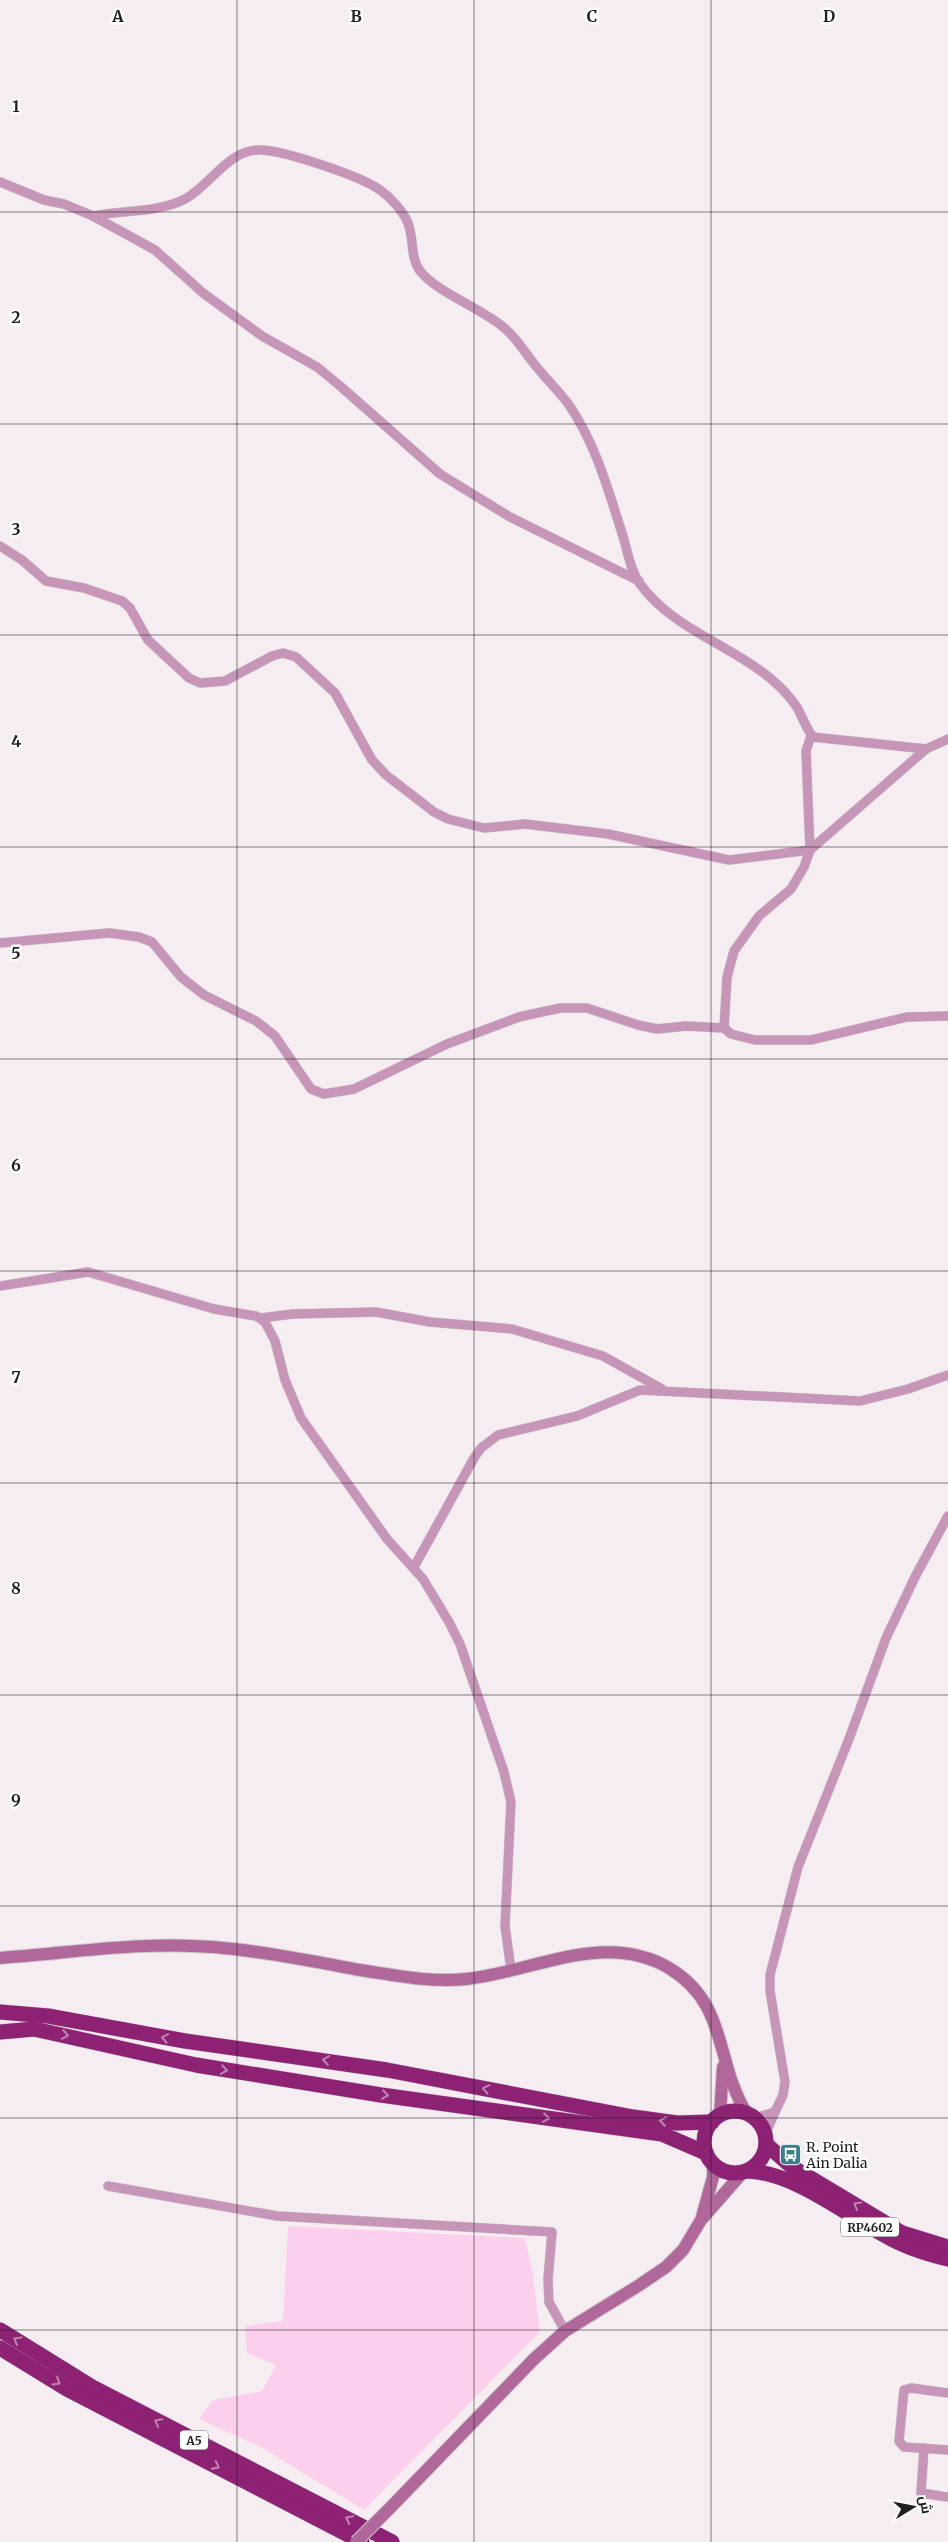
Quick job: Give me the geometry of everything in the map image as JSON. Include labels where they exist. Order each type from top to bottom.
[{"type":"highway","points":[[1,2016],[34,2029],[196,2065],[381,2095],[662,2134],[709,2158]]},
{"type":"highway","points":[[1,2016],[48,2016],[185,2041],[387,2070],[633,2117],[677,2123],[716,2118],[729,2112],[751,2116]]},
{"type":"highway","points":[[0,2032],[34,2029]]},
{"type":"highway","name":"RP4602","points":[[751,2116],[766,2140],[792,2167],[902,2232],[948,2247]]},
{"type":"highway","name":"RP4602","points":[[716,2118],[706,2131],[704,2142],[709,2158],[725,2172],[760,2171],[783,2179],[888,2237],[914,2249],[948,2259]]},
{"type":"highway","points":[[745,2172],[757,2164],[763,2155],[766,2140]]},
{"type":"highway","name":"A5","points":[[0,2330],[92,2387],[392,2542]]},
{"type":"highway","name":"A5","points":[[0,2348],[67,2388],[362,2542]]},
{"type":"street","points":[[93,216],[169,206],[182,201],[194,194],[232,159],[249,150],[263,150],[290,156],[339,172],[381,190],[402,213],[408,223],[414,262],[420,272],[438,288],[462,300],[511,333],[570,406],[600,463],[639,582],[656,602],[679,620],[771,679],[790,698],[813,737]]},
{"type":"street","points":[[0,182],[44,200],[64,204],[93,216],[155,250],[203,293],[262,336],[317,367],[440,474],[518,522],[639,582]]},
{"type":"street","points":[[0,546],[22,560],[46,581],[84,588],[122,601],[130,608],[148,640],[189,678],[200,683],[225,681],[272,656],[283,653],[296,657],[335,693],[372,760],[386,775],[423,804],[448,819],[484,828],[525,824],[608,834],[729,860],[810,850],[926,749],[948,739]]},
{"type":"street","points":[[724,1028],[728,978],[734,951],[759,916],[791,889],[804,867],[810,850],[806,751],[807,743],[813,737]]},
{"type":"street","points":[[813,737],[926,749]]},
{"type":"street","points":[[0,943],[109,933],[139,937],[152,942],[181,977],[204,995],[256,1021],[275,1036],[311,1088],[324,1094],[354,1089],[447,1044],[519,1017],[560,1008],[587,1008],[638,1025],[657,1029],[686,1026],[724,1028],[731,1034],[755,1040],[811,1040],[907,1017],[948,1016]]},
{"type":"street","points":[[0,1286],[88,1272],[192,1304],[261,1318],[293,1314],[376,1312],[430,1322],[512,1329],[603,1356],[665,1390]]},
{"type":"street","points":[[261,1318],[275,1341],[285,1380],[301,1418],[387,1539],[414,1567],[449,1622],[460,1644],[508,1785],[512,1815],[505,1926],[511,1970]]},
{"type":"street","points":[[414,1567],[462,1477],[481,1448],[511,1430],[577,1416],[640,1390],[860,1402],[908,1389],[948,1374]]},
{"type":"street","points":[[766,2140],[783,2095],[785,2082],[770,1990],[770,1975],[798,1867],[856,1721],[886,1638],[916,1575],[948,1516]]},
{"type":"street","name":"RP4602","points":[[0,1958],[143,1947],[191,1946],[228,1949],[429,1979],[466,1979],[602,1951],[627,1953],[655,1961],[677,1974],[698,1992],[715,2020],[723,2055],[736,2094],[751,2116]]},
{"type":"street","name":"RP4602","points":[[716,2118],[723,2083],[723,2055]]},
{"type":"street","points":[[751,2116],[775,2112]]},
{"type":"street","points":[[701,2220],[713,2176],[709,2158]]},
{"type":"street","points":[[356,2542],[534,2359],[565,2331],[666,2267],[683,2250],[701,2220],[745,2172]]},
{"type":"street","points":[[108,2186],[277,2216],[552,2232],[548,2279],[549,2302],[565,2331]]},
{"type":"street","points":[[948,2393],[910,2388],[902,2393],[900,2443],[904,2447],[948,2450]]},
{"type":"street","points":[[924,2448],[921,2493],[948,2497]]},
{"type":"shaded area","points":[[288,2226],[525,2238],[533,2275],[540,2332],[364,2510],[259,2446],[199,2419],[213,2400],[262,2391],[276,2365],[247,2353],[245,2326],[283,2321]]},
{"type":"place","name":"R. Point Ain Dalia","points":[[790,2155]]}]
